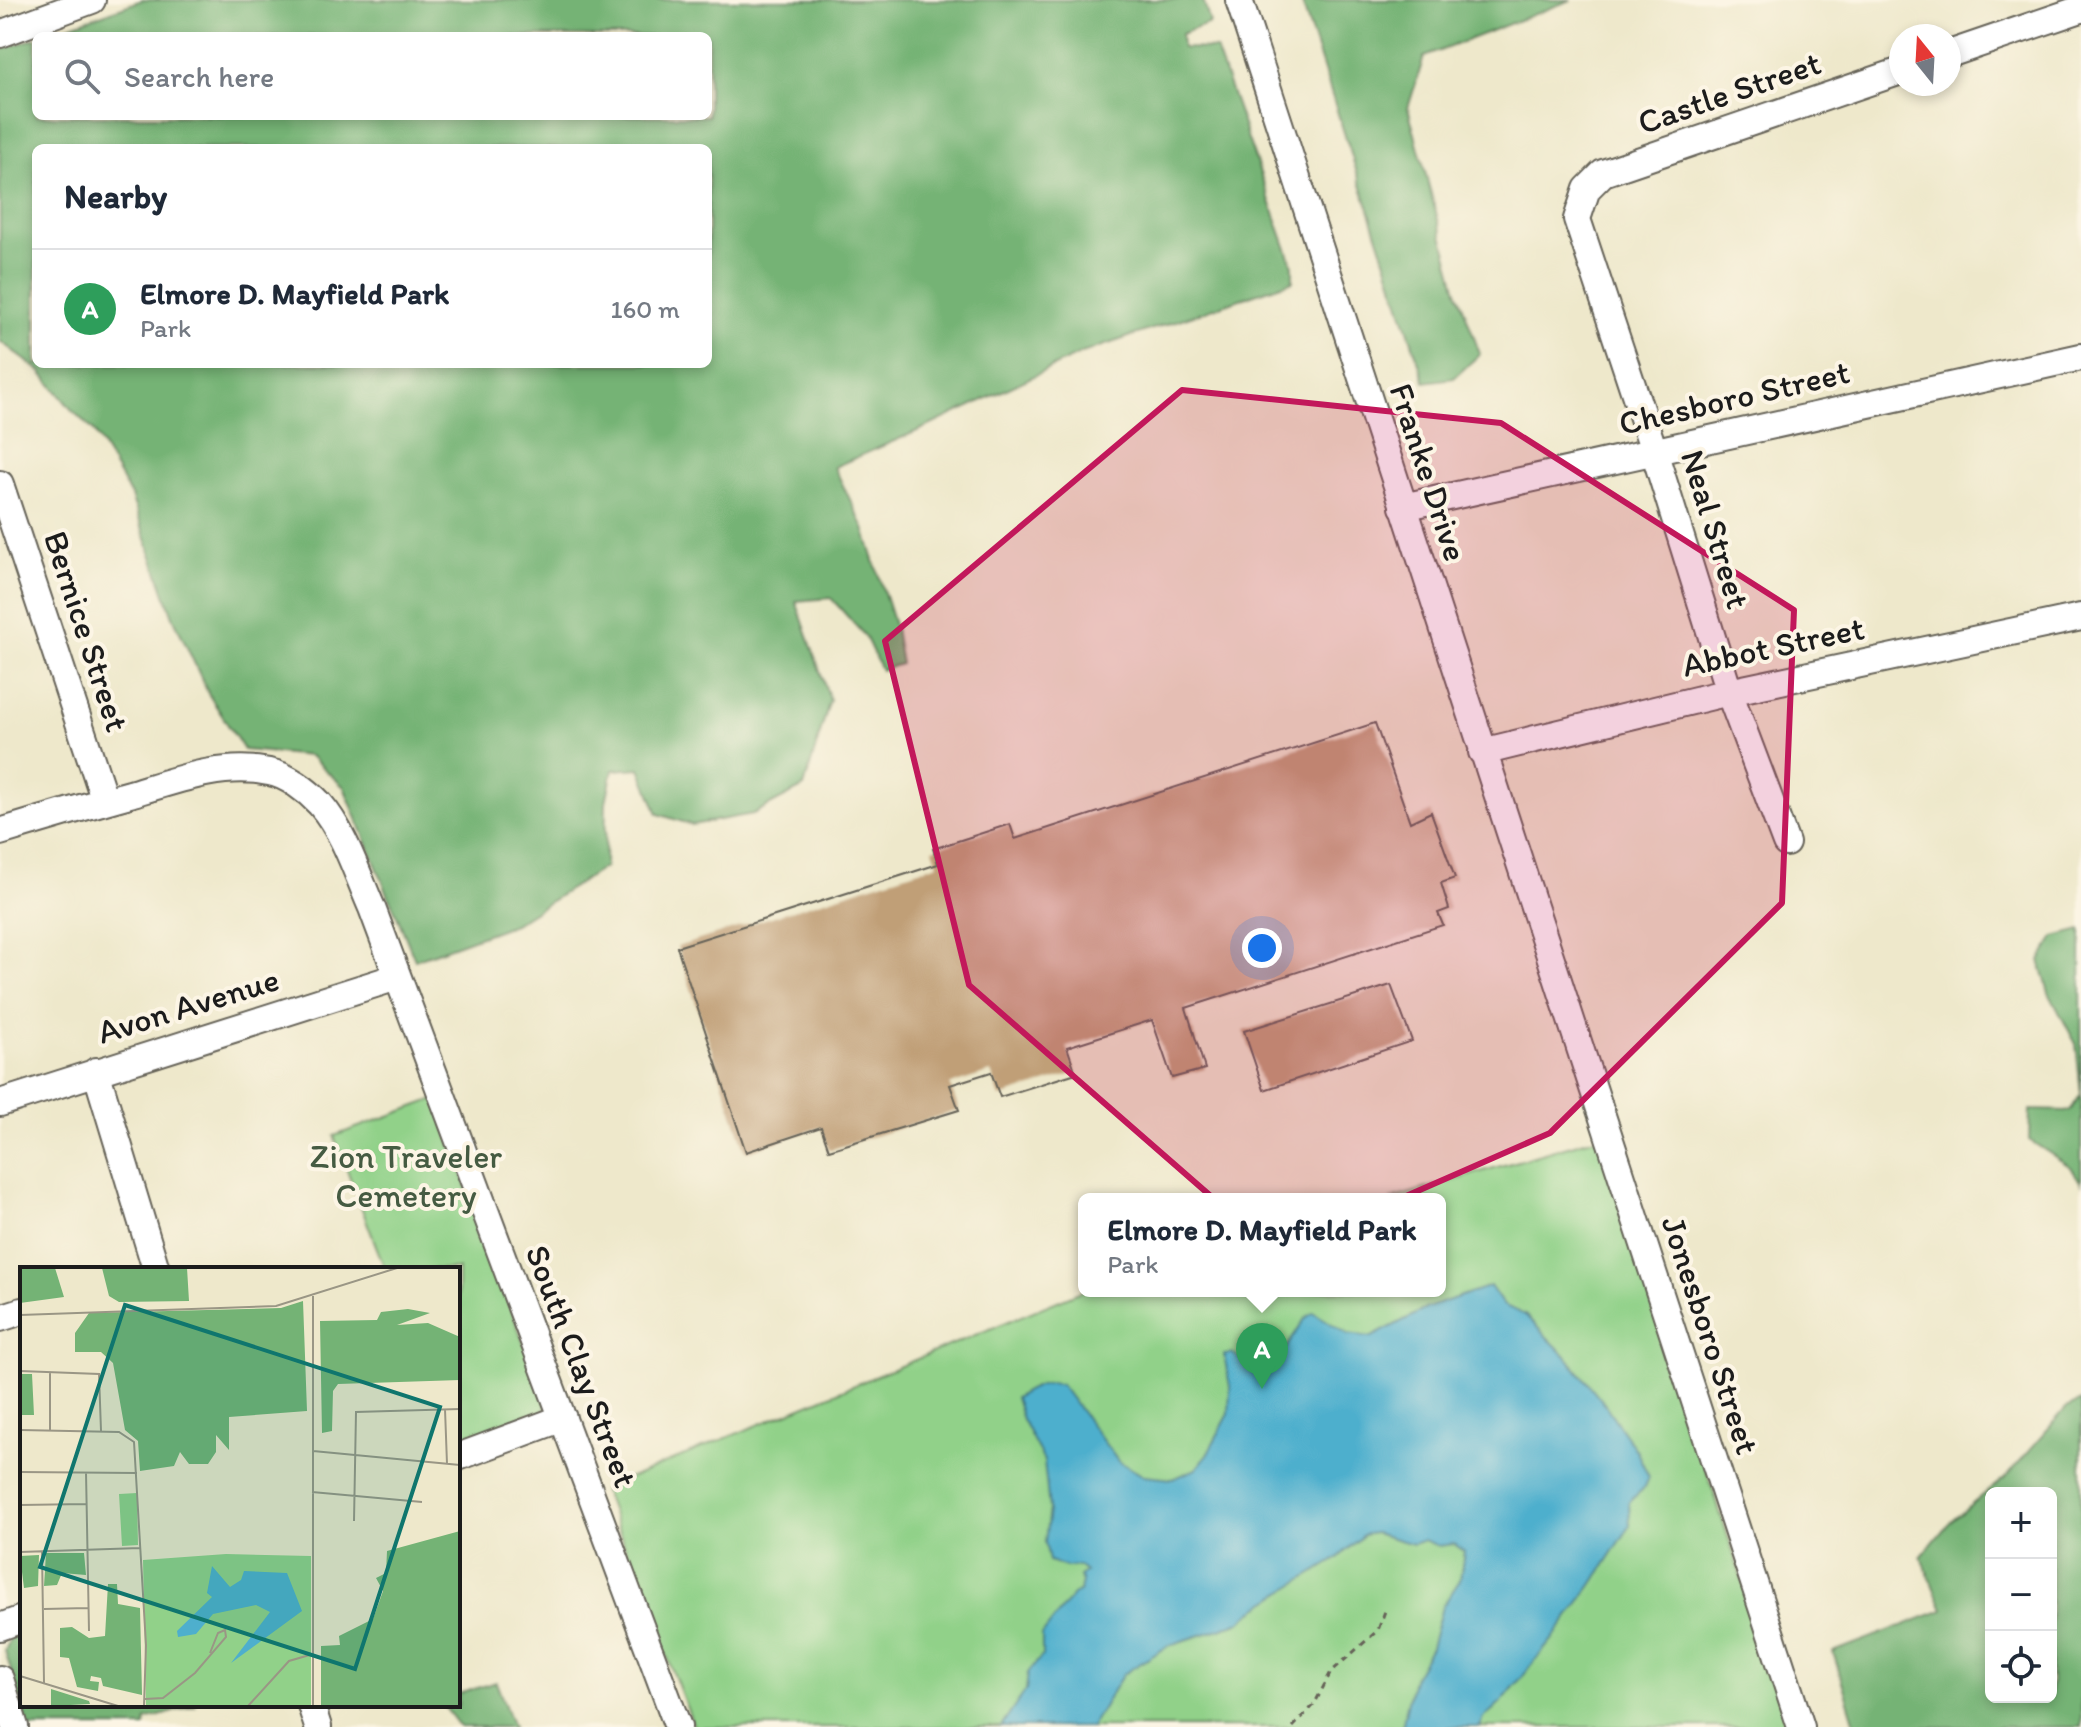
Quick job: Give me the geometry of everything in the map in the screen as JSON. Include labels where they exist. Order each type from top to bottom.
[{"type":"street","points":[[0,34],[92,0]]},
{"type":"street","name":"Franke Drive","points":[[1239,0],[1552,966]]},
{"type":"street","points":[[1961,50],[2081,9]]},
{"type":"street","name":"Castle Street","points":[[1587,189],[1603,173],[1889,75]]},
{"type":"street","name":"Neal Street","points":[[1587,189],[1577,219],[1729,692],[1786,843]]},
{"type":"street","name":"Chesboro Street","points":[[1403,507],[2081,357]]},
{"type":"street","name":"Bernice Street","points":[[0,484],[105,801]]},
{"type":"street","name":"Abbot Street","points":[[1482,752],[1729,692],[2081,617]]},
{"type":"street","name":"South Clay Street","points":[[105,801],[216,772],[253,769],[272,772],[288,780],[320,804],[333,822],[372,908],[678,1727]]},
{"type":"street","points":[[0,832],[105,801]]},
{"type":"street","name":"Jonesboro Street","points":[[1552,966],[1794,1725]]},
{"type":"street","name":"Avon Avenue","points":[[0,1103],[397,977]]},
{"type":"street","points":[[96,1071],[153,1267]]},
{"type":"street","points":[[0,1318],[20,1312]]},
{"type":"street","points":[[460,1456],[563,1418]]},
{"type":"street","points":[[0,1627],[20,1620]]},
{"type":"street","points":[[0,1679],[15,1727]]},
{"type":"street","points":[[312,1707],[318,1727]]},
{"type":"path","points":[[1293,1727],[1314,1705],[1331,1672],[1378,1630],[1385,1611]]},
{"type":"highlighted area","points":[[1182,390],[1501,423],[1794,610],[1782,903],[1550,1133],[1276,1253],[969,985],[885,641]]},
{"type":"green space","points":[[142,0],[1203,0],[1210,23],[1181,34],[1182,48],[1216,49],[1293,266],[1293,281],[1082,353],[929,426],[834,467],[864,528],[895,628],[901,664],[881,670],[865,636],[831,598],[796,601],[830,700],[804,787],[753,814],[692,825],[658,814],[640,768],[613,770],[606,802],[605,867],[514,924],[415,960],[344,787],[310,756],[244,750],[209,695],[173,617],[131,496],[94,431],[36,368],[712,368],[712,144],[32,144],[32,365],[0,341],[0,50],[32,39],[32,120],[712,120],[712,32],[52,32]]},
{"type":"green space","points":[[1301,0],[1571,0],[1424,57],[1408,108],[1456,287],[1480,354],[1454,378],[1425,382]]},
{"type":"green space","points":[[2081,930],[2081,1094],[2076,1044],[2049,993],[2040,961],[2054,937]]},
{"type":"green space","points":[[2081,1094],[2081,1183],[2071,1167],[2029,1140],[2030,1110],[2070,1111]]},
{"type":"green space","name":"Zion Traveler Cemetery","points":[[435,1099],[546,1405],[544,1412],[460,1444],[460,1267],[384,1267],[334,1136]]},
{"type":"green space","points":[[1598,1137],[1790,1727],[694,1727],[603,1489],[1078,1292],[1078,1297],[1446,1297],[1446,1193],[1410,1193]]},
{"type":"green space","points":[[2081,1401],[2081,1727],[1856,1727],[1833,1652],[1943,1610],[1921,1557],[1948,1524],[1985,1494],[1985,1703],[2057,1703],[2057,1487],[1993,1487],[2009,1474],[2066,1408]]},
{"type":"green space","points":[[20,1632],[20,1701],[5,1651],[11,1636]]},
{"type":"green space","points":[[496,1682],[513,1727],[460,1727],[445,1707],[460,1707],[460,1693]]},
{"type":"green space","points":[[22,1707],[190,1707],[146,1720],[145,1727],[28,1727]]},
{"type":"water","points":[[1490,1286],[1503,1305],[1525,1315],[1565,1355],[1601,1399],[1636,1450],[1649,1477],[1645,1487],[1629,1502],[1630,1526],[1592,1585],[1552,1640],[1504,1699],[1484,1718],[1480,1727],[1402,1727],[1413,1679],[1431,1647],[1442,1607],[1460,1580],[1464,1551],[1454,1544],[1438,1546],[1424,1540],[1413,1544],[1375,1533],[1363,1535],[1337,1559],[1266,1602],[1238,1623],[1170,1645],[1123,1674],[1091,1727],[1001,1727],[1026,1690],[1028,1673],[1042,1656],[1042,1635],[1073,1595],[1080,1591],[1082,1582],[1079,1576],[1085,1572],[1078,1566],[1066,1567],[1049,1561],[1045,1542],[1049,1509],[1044,1461],[1022,1419],[1015,1398],[1043,1384],[1061,1385],[1118,1461],[1144,1476],[1173,1479],[1196,1469],[1229,1414],[1230,1386],[1224,1355],[1232,1353],[1250,1365],[1267,1366],[1283,1352],[1313,1312],[1348,1334],[1372,1337],[1427,1308]]},
{"type":"building","points":[[1375,723],[1410,822],[1431,812],[1455,878],[1441,883],[1449,909],[1438,913],[1443,925],[1186,1008],[1205,1069],[1172,1078],[1152,1020],[1067,1047],[1076,1073],[1000,1097],[991,1072],[950,1085],[959,1110],[829,1150],[821,1127],[746,1152],[677,947],[938,864],[933,849],[1010,824],[1015,839]]},
{"type":"building","points":[[1391,985],[1412,1041],[1264,1090],[1244,1031]]},
{"type":"place","name":"Elmore D. Mayfield Park","points":[[1262,1389]]}]
